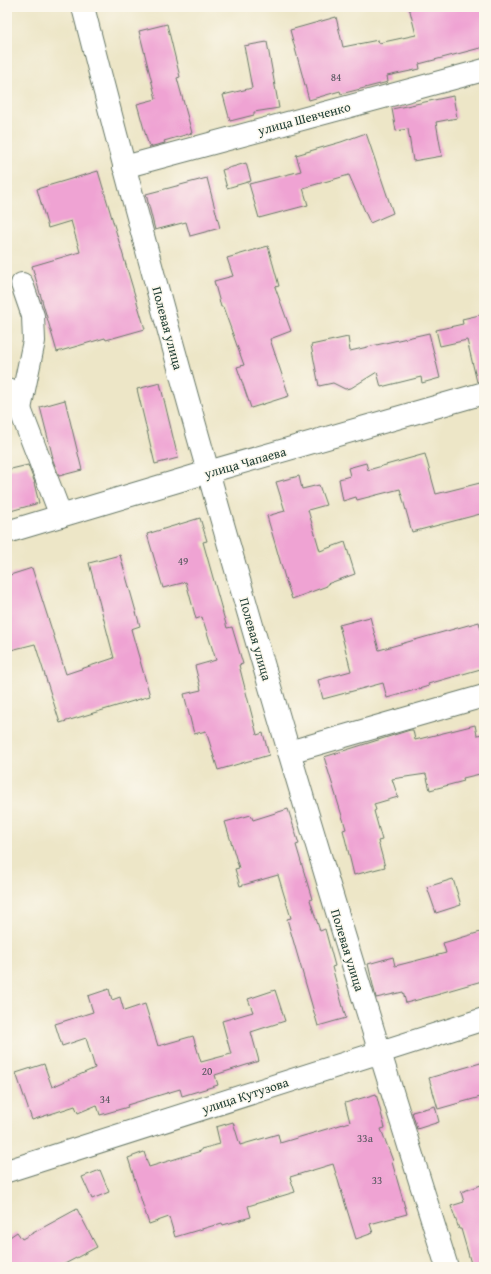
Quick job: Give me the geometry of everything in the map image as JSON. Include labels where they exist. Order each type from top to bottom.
[{"type":"street","name":"Полевая улица","points":[[83,7],[124,167],[208,472],[289,752],[379,1052],[447,1267]]},
{"type":"street","name":"улица Шевченко","points":[[124,167],[484,70]]},
{"type":"street","points":[[20,409],[34,341],[33,316],[22,284]]},
{"type":"street","points":[[7,389],[20,409],[61,516]]},
{"type":"street","name":"улица Чапаева","points":[[7,532],[208,472],[484,393]]},
{"type":"street","points":[[289,752],[484,696]]},
{"type":"street","name":"улица Кутузова","points":[[7,1171],[484,1019]]},
{"type":"building","points":[[409,7],[484,7],[484,47],[419,64],[420,69],[387,76],[388,82],[341,94],[340,91],[309,100],[290,30],[336,17],[343,47],[378,40],[379,43],[416,35]]},
{"type":"building","points":[[167,24],[180,77],[177,78],[192,133],[149,147],[137,104],[156,99],[139,31]]},
{"type":"building","points":[[267,42],[279,108],[254,112],[254,115],[230,121],[223,95],[252,88],[244,46]]},
{"type":"building","points":[[453,96],[457,118],[436,122],[442,156],[413,161],[408,129],[396,131],[392,109]]},
{"type":"building","points":[[366,133],[393,213],[370,223],[349,175],[303,188],[308,205],[259,218],[249,184],[301,171],[296,155]]},
{"type":"building","points":[[246,163],[251,181],[227,188],[222,170]]},
{"type":"building","points":[[98,171],[145,329],[106,340],[105,338],[57,352],[32,266],[80,252],[71,221],[48,228],[37,189]]},
{"type":"building","points":[[207,178],[220,228],[190,236],[186,222],[155,230],[146,194]]},
{"type":"building","points":[[268,246],[279,286],[275,287],[291,331],[270,339],[289,396],[251,408],[237,367],[244,365],[223,307],[221,307],[214,281],[233,276],[227,258]]},
{"type":"building","points":[[484,314],[484,381],[477,382],[467,340],[440,346],[436,330],[463,324],[462,319]]},
{"type":"building","points":[[429,333],[440,378],[422,383],[421,377],[381,387],[377,372],[351,388],[345,389],[333,383],[319,386],[311,345],[348,337],[350,351]]},
{"type":"building","points":[[160,383],[178,458],[155,464],[137,389]]},
{"type":"building","points":[[65,400],[82,470],[59,476],[52,458],[40,407]]},
{"type":"building","points":[[425,454],[436,494],[484,482],[484,513],[412,532],[400,489],[357,500],[356,497],[343,501],[339,479],[350,476],[348,468],[366,463],[368,470]]},
{"type":"building","points":[[28,465],[35,483],[39,503],[7,512],[7,470]]},
{"type":"building","points":[[299,476],[302,489],[319,485],[326,505],[308,510],[320,551],[345,542],[355,574],[292,599],[267,516],[285,511],[276,482]]},
{"type":"building","points":[[200,518],[207,541],[203,542],[227,628],[232,627],[243,664],[239,665],[257,735],[263,733],[269,755],[218,770],[206,731],[194,734],[184,694],[201,690],[195,666],[216,660],[202,617],[196,619],[186,582],[163,588],[147,534]]},
{"type":"building","points":[[120,555],[140,626],[131,629],[150,696],[60,723],[35,644],[7,651],[7,576],[32,568],[66,674],[114,658],[89,563]]},
{"type":"building","points":[[370,617],[379,650],[479,622],[484,639],[484,668],[428,684],[429,686],[387,698],[383,683],[323,699],[318,680],[351,671],[339,625]]},
{"type":"building","points":[[475,725],[477,735],[484,734],[484,773],[463,778],[464,781],[430,790],[426,774],[392,779],[398,797],[374,804],[376,810],[374,811],[382,840],[378,841],[385,867],[354,875],[343,830],[346,829],[324,757],[410,730],[413,730],[415,740]]},
{"type":"building","points":[[288,809],[299,844],[296,845],[312,899],[310,900],[320,931],[325,929],[335,966],[332,967],[346,1018],[318,1026],[287,919],[291,918],[278,875],[240,886],[235,869],[239,868],[225,822],[251,815],[253,820]]},
{"type":"building","points":[[453,879],[461,905],[436,913],[427,887]]},
{"type":"building","points":[[484,931],[484,973],[480,974],[482,981],[406,1003],[403,992],[376,998],[368,964],[393,957],[395,966],[446,953],[443,943]]},
{"type":"building","points":[[109,989],[112,1000],[120,997],[124,1011],[145,1004],[158,1046],[193,1036],[201,1062],[231,1054],[222,1021],[253,1012],[248,999],[275,990],[285,1021],[251,1032],[259,1061],[215,1075],[218,1085],[182,1096],[180,1089],[100,1115],[97,1105],[78,1113],[75,1106],[32,1120],[16,1073],[44,1064],[52,1087],[95,1068],[86,1038],[62,1046],[55,1024],[93,1012],[88,996]]},
{"type":"building","points":[[484,1062],[484,1096],[438,1109],[429,1078]]},
{"type":"building","points":[[376,1094],[385,1128],[381,1129],[393,1161],[392,1162],[407,1214],[370,1224],[373,1233],[356,1239],[333,1164],[290,1177],[295,1192],[248,1206],[251,1217],[223,1225],[222,1223],[175,1237],[169,1217],[149,1224],[128,1158],[144,1152],[149,1167],[201,1151],[201,1149],[220,1144],[216,1127],[233,1122],[240,1145],[278,1134],[280,1143],[350,1122],[345,1103]]},
{"type":"building","points":[[435,1106],[439,1122],[417,1129],[412,1112]]},
{"type":"building","points":[[100,1170],[109,1192],[92,1199],[82,1177]]},
{"type":"building","points":[[484,1184],[484,1267],[472,1267],[461,1229],[459,1229],[451,1206],[464,1202],[461,1192]]},
{"type":"building","points":[[77,1209],[97,1247],[59,1267],[12,1267],[7,1259],[7,1239],[17,1232],[22,1239]]}]
